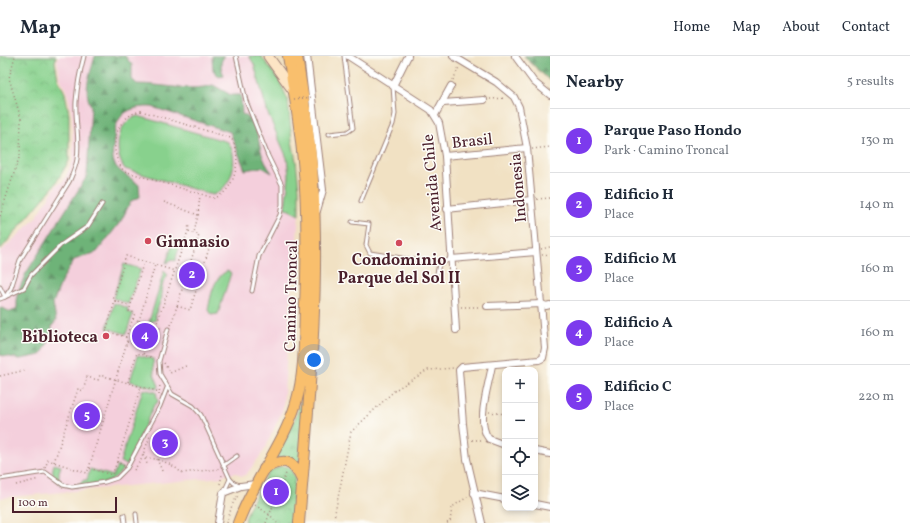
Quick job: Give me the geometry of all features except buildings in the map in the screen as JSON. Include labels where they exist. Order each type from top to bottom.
[{"type":"main road","points":[[268,56],[294,96]]},
{"type":"main road","name":"Camino Troncal","points":[[238,523],[255,484],[264,470],[291,417],[299,391],[304,362],[307,249],[306,202],[303,160],[288,56]]},
{"type":"main road","name":"Camino Troncal","points":[[296,56],[313,181],[314,218],[314,348],[299,523]]},
{"type":"main road","points":[[264,470],[274,463],[286,462],[297,469],[302,480]]},
{"type":"street","name":"Camino Troncal","points":[[307,56],[322,190],[314,218]]},
{"type":"street","points":[[393,86],[408,56]]},
{"type":"street","name":"Indonesia","points":[[453,56],[496,82],[514,97],[523,117],[527,148],[542,304],[544,352],[543,358],[539,360],[492,365]]},
{"type":"street","points":[[515,56],[534,82],[550,95]]},
{"type":"street","name":"Avenida Chile","points":[[350,57],[421,103],[435,115],[439,123],[445,156],[447,209],[456,330]]},
{"type":"street","points":[[435,115],[443,103],[451,86]]},
{"type":"street","points":[[443,103],[484,100]]},
{"type":"street","name":"Brasil","points":[[445,156],[527,148]]},
{"type":"street","points":[[447,209],[531,200]]},
{"type":"street","points":[[451,259],[536,252]]},
{"type":"street","points":[[487,306],[542,304],[550,306]]},
{"type":"street","points":[[482,523],[474,493],[465,441],[459,375],[459,370],[462,367],[492,365],[483,412],[483,427],[486,435],[492,441],[502,444]]},
{"type":"street","points":[[538,452],[550,454]]},
{"type":"street","points":[[218,523],[223,493],[243,486],[255,484]]},
{"type":"street","points":[[474,493],[502,498]]},
{"type":"street","points":[[538,505],[550,507]]},
{"type":"lane","points":[[5,297],[11,288],[20,260],[69,182],[76,165],[78,138],[76,103],[80,70],[84,56]]},
{"type":"lane","points":[[236,56],[246,101],[268,156],[282,185],[282,205],[280,215],[259,256],[252,291]]},
{"type":"lane","points":[[329,134],[347,132],[353,128],[344,56]]},
{"type":"lane","points":[[361,201],[393,124],[395,114],[393,86]]},
{"type":"lane","points":[[0,299],[24,288],[31,275],[62,244],[88,226],[102,204]]},
{"type":"lane","points":[[352,222],[369,224],[366,246],[370,253],[439,264],[451,259]]},
{"type":"lane","points":[[436,278],[439,264]]},
{"type":"lane","points":[[0,287],[5,297]]},
{"type":"lane","points":[[167,329],[158,369],[167,388],[172,394],[198,410],[210,433],[221,467],[234,483],[243,486]]},
{"type":"lane","points":[[0,479],[45,472],[67,486],[80,487],[117,478],[127,468],[160,406],[167,388]]},
{"type":"lane","points":[[221,467],[237,456]]},
{"type":"lane","points":[[223,493],[230,479]]},
{"type":"lane","points":[[136,514],[136,523]]},
{"type":"lane","points":[[124,515],[125,523]]},
{"type":"path","points":[[0,216],[20,155],[21,119],[9,78],[15,56]]},
{"type":"path","points":[[451,86],[462,61]]},
{"type":"path","points":[[294,96],[313,97]]},
{"type":"path","points":[[484,100],[514,97]]},
{"type":"path","points":[[141,111],[231,138],[237,150],[238,160],[237,167],[230,182],[222,194],[218,197],[214,198],[200,194],[124,171],[118,165],[115,156],[116,139],[121,123],[130,114],[141,111]]},
{"type":"path","points":[[527,148],[534,150],[550,147]]},
{"type":"path","points":[[194,233],[198,215],[200,194]]},
{"type":"path","points":[[531,200],[550,198]]},
{"type":"path","points":[[164,202],[198,215]]},
{"type":"path","points":[[155,326],[175,271],[189,224]]},
{"type":"path","points":[[171,324],[199,235],[188,231]]},
{"type":"path","points":[[177,306],[190,310],[211,242]]},
{"type":"path","points":[[126,337],[106,331],[115,301],[113,300],[126,256],[175,271]]},
{"type":"path","points":[[48,460],[87,473],[127,342],[126,337],[135,313],[129,312],[130,306],[144,261]]},
{"type":"path","points":[[139,321],[155,265]]},
{"type":"path","points":[[188,269],[202,273]]},
{"type":"path","points":[[115,301],[130,306]]},
{"type":"path","points":[[455,308],[487,306]]},
{"type":"path","points":[[133,319],[167,329]]},
{"type":"path","points":[[127,342],[145,348],[143,355]]},
{"type":"path","points":[[128,382],[137,353],[154,359]]},
{"type":"path","points":[[164,362],[170,373],[188,365]]},
{"type":"path","points":[[333,523],[351,432],[395,390],[428,370],[462,367]]},
{"type":"path","points":[[0,376],[26,370]]},
{"type":"path","points":[[54,462],[78,389],[83,391],[87,377],[98,380],[100,375],[162,392]]},
{"type":"path","points":[[89,468],[112,475],[141,386]]},
{"type":"path","points":[[158,391],[160,386]]},
{"type":"path","points":[[483,412],[502,414]]},
{"type":"path","points":[[134,470],[141,460],[152,431]]},
{"type":"path","points":[[465,441],[482,440],[486,435]]},
{"type":"path","points":[[143,455],[148,466]]},
{"type":"path","points":[[141,460],[145,458],[157,459],[178,469],[180,473],[221,467],[222,480],[220,484]]},
{"type":"path","points":[[157,459],[162,471]]},
{"type":"path","points":[[117,462],[127,468]]},
{"type":"path","points":[[266,523],[289,466]]},
{"type":"path","points":[[16,485],[39,479]]},
{"type":"path","points":[[227,523],[232,505],[243,486]]},
{"type":"path","points":[[449,523],[452,507],[474,493]]},
{"type":"path","points":[[250,501],[270,515],[276,523]]},
{"type":"shaded area","points":[[58,56],[249,56],[254,64],[268,114],[287,158],[289,176],[286,208],[299,215],[293,264],[283,409],[264,451],[246,475],[241,476],[236,473],[223,475],[222,477],[0,498],[0,252],[36,218],[56,186],[64,180],[73,160],[72,115],[67,93],[60,78],[57,60]]},
{"type":"green space","points":[[0,56],[56,56],[55,62],[58,79],[65,93],[69,114],[69,161],[54,186],[0,250]]},
{"type":"green space","points":[[95,56],[125,56],[132,65],[132,79],[137,84],[185,88],[213,85],[231,95],[241,95],[242,114],[247,116],[256,129],[263,157],[272,173],[262,167],[245,170],[230,132],[152,107],[129,110],[120,118],[117,124],[113,159],[117,168],[139,185],[140,197],[131,201],[121,221],[97,252],[74,260],[62,280],[53,303],[56,321],[52,326],[52,336],[41,355],[20,359],[0,355],[0,307],[11,312],[17,308],[17,295],[25,275],[87,176],[91,106],[88,100],[87,87]]},
{"type":"green space","points":[[212,56],[225,56],[221,63],[221,68],[224,75],[219,77],[213,70]]},
{"type":"green space","points":[[249,56],[261,56],[279,80],[288,100],[299,189],[299,215],[285,208],[289,176],[287,158],[268,114],[254,64]]},
{"type":"green space","points":[[524,56],[550,56],[550,81]]},
{"type":"green space","points":[[138,116],[228,142],[232,149],[234,164],[225,186],[213,195],[125,169],[121,163],[119,155],[119,139],[125,124]]},
{"type":"green space","points":[[174,240],[181,242],[175,261],[172,260],[166,263]]},
{"type":"green space","points":[[124,264],[141,269],[128,304],[113,298]]},
{"type":"green space","points":[[164,271],[168,275],[163,283],[161,291],[162,297],[155,315],[156,320],[149,322]]},
{"type":"green space","points":[[227,271],[231,273],[218,314],[211,315],[208,310],[213,288],[222,274]]},
{"type":"green space","points":[[114,303],[128,308],[127,312],[133,314],[126,334],[107,328]]},
{"type":"green space","points":[[138,355],[153,359],[154,374],[159,386],[157,389],[130,381]]},
{"type":"green space","points":[[143,389],[156,392],[158,402],[154,405],[127,465],[120,462]]},
{"type":"green space","points":[[305,391],[299,463],[284,457],[273,459],[293,424]]},
{"type":"green space","points":[[54,464],[61,466],[59,480],[66,486],[56,480],[53,474]]},
{"type":"green space","points":[[117,466],[124,469],[109,481],[80,487],[70,486],[77,486],[84,480],[87,480],[90,469],[113,476]]},
{"type":"green space","points":[[281,466],[289,467],[295,477],[291,523],[244,523],[249,508],[268,472]]},
{"type":"place","name":"Gimnasio","points":[[148,241]]},
{"type":"place","name":"Condominio Parque del Sol II","points":[[399,243]]},
{"type":"place","name":"Edificio H","points":[[192,275]]},
{"type":"place","name":"Biblioteca","points":[[106,336]]},
{"type":"place","name":"Edificio A","points":[[145,336]]},
{"type":"place","name":"Edificio C","points":[[87,416]]},
{"type":"place","name":"Edificio M","points":[[165,443]]},
{"type":"place","name":"Parque Paso Hondo","points":[[276,492]]}]
